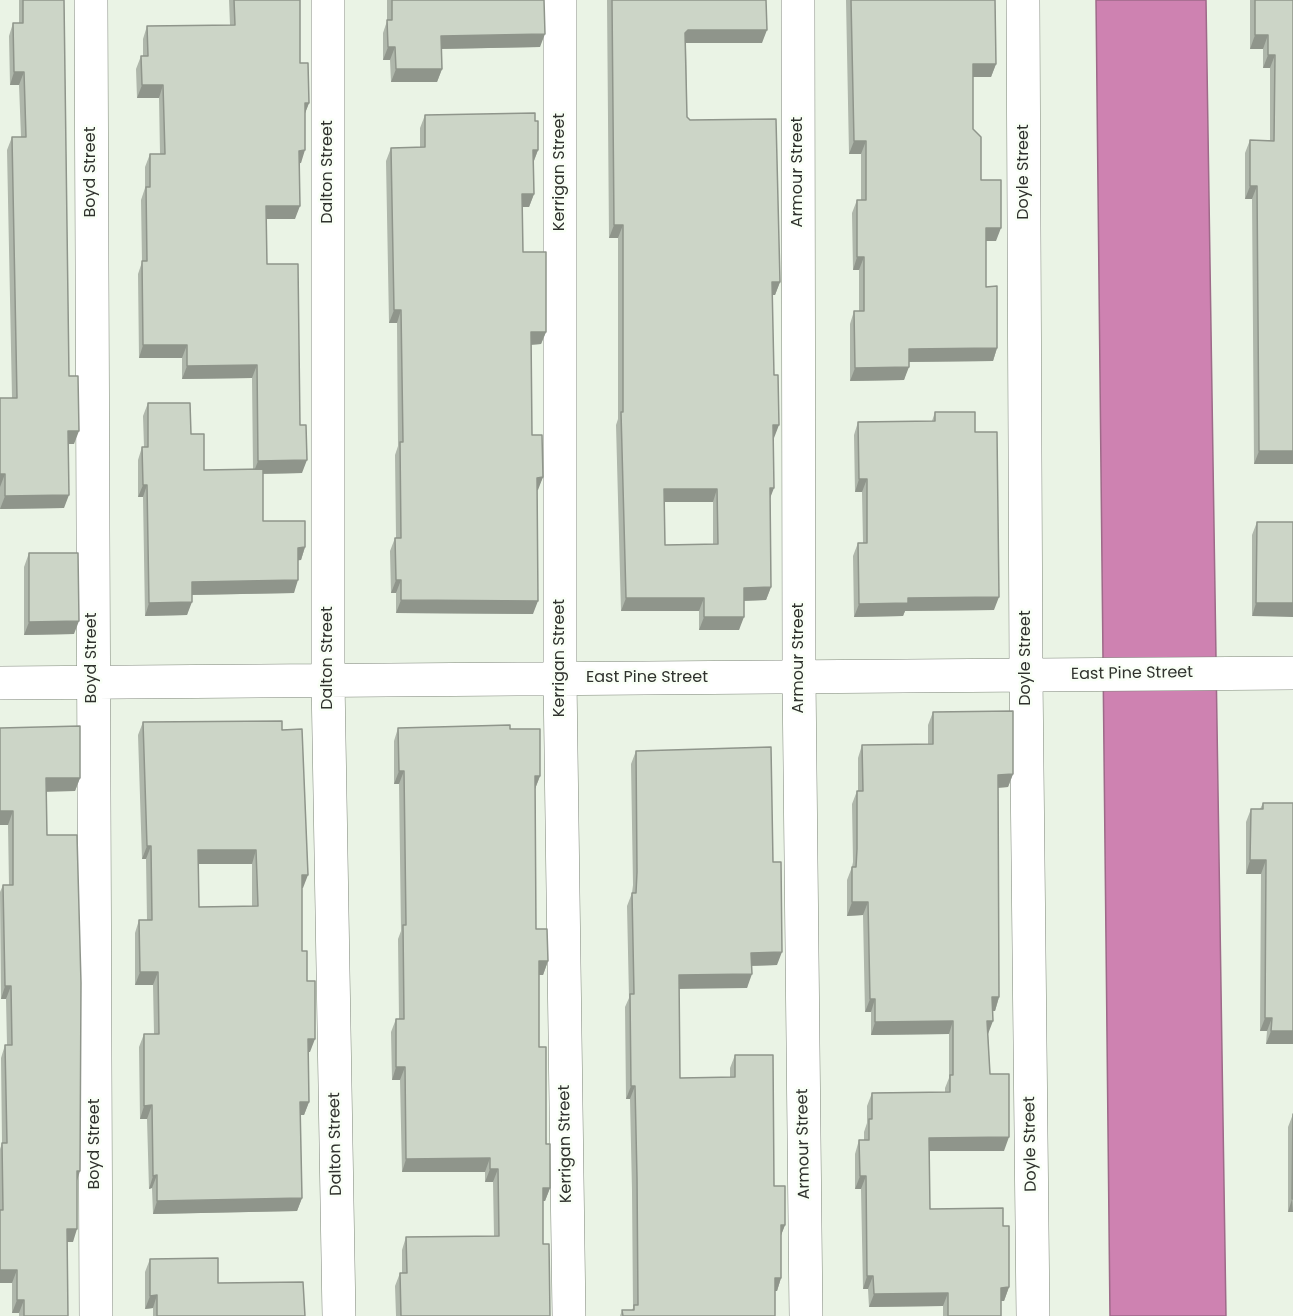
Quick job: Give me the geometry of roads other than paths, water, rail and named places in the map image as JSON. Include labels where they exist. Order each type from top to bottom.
[{"type":"street","name":"Boyd Street","points":[[90,0],[96,1316]]},
{"type":"street","name":"Dalton Street","points":[[328,0],[328,681],[339,1316]]},
{"type":"street","name":"Kerrigan Street","points":[[560,0],[560,679],[569,1316]]},
{"type":"street","name":"Armour Street","points":[[798,0],[799,677],[806,1316]]},
{"type":"street","name":"Doyle Street","points":[[1023,0],[1026,675],[1033,1316]]},
{"type":"street","name":"East Pine Street","points":[[0,683],[1293,673]]}]
